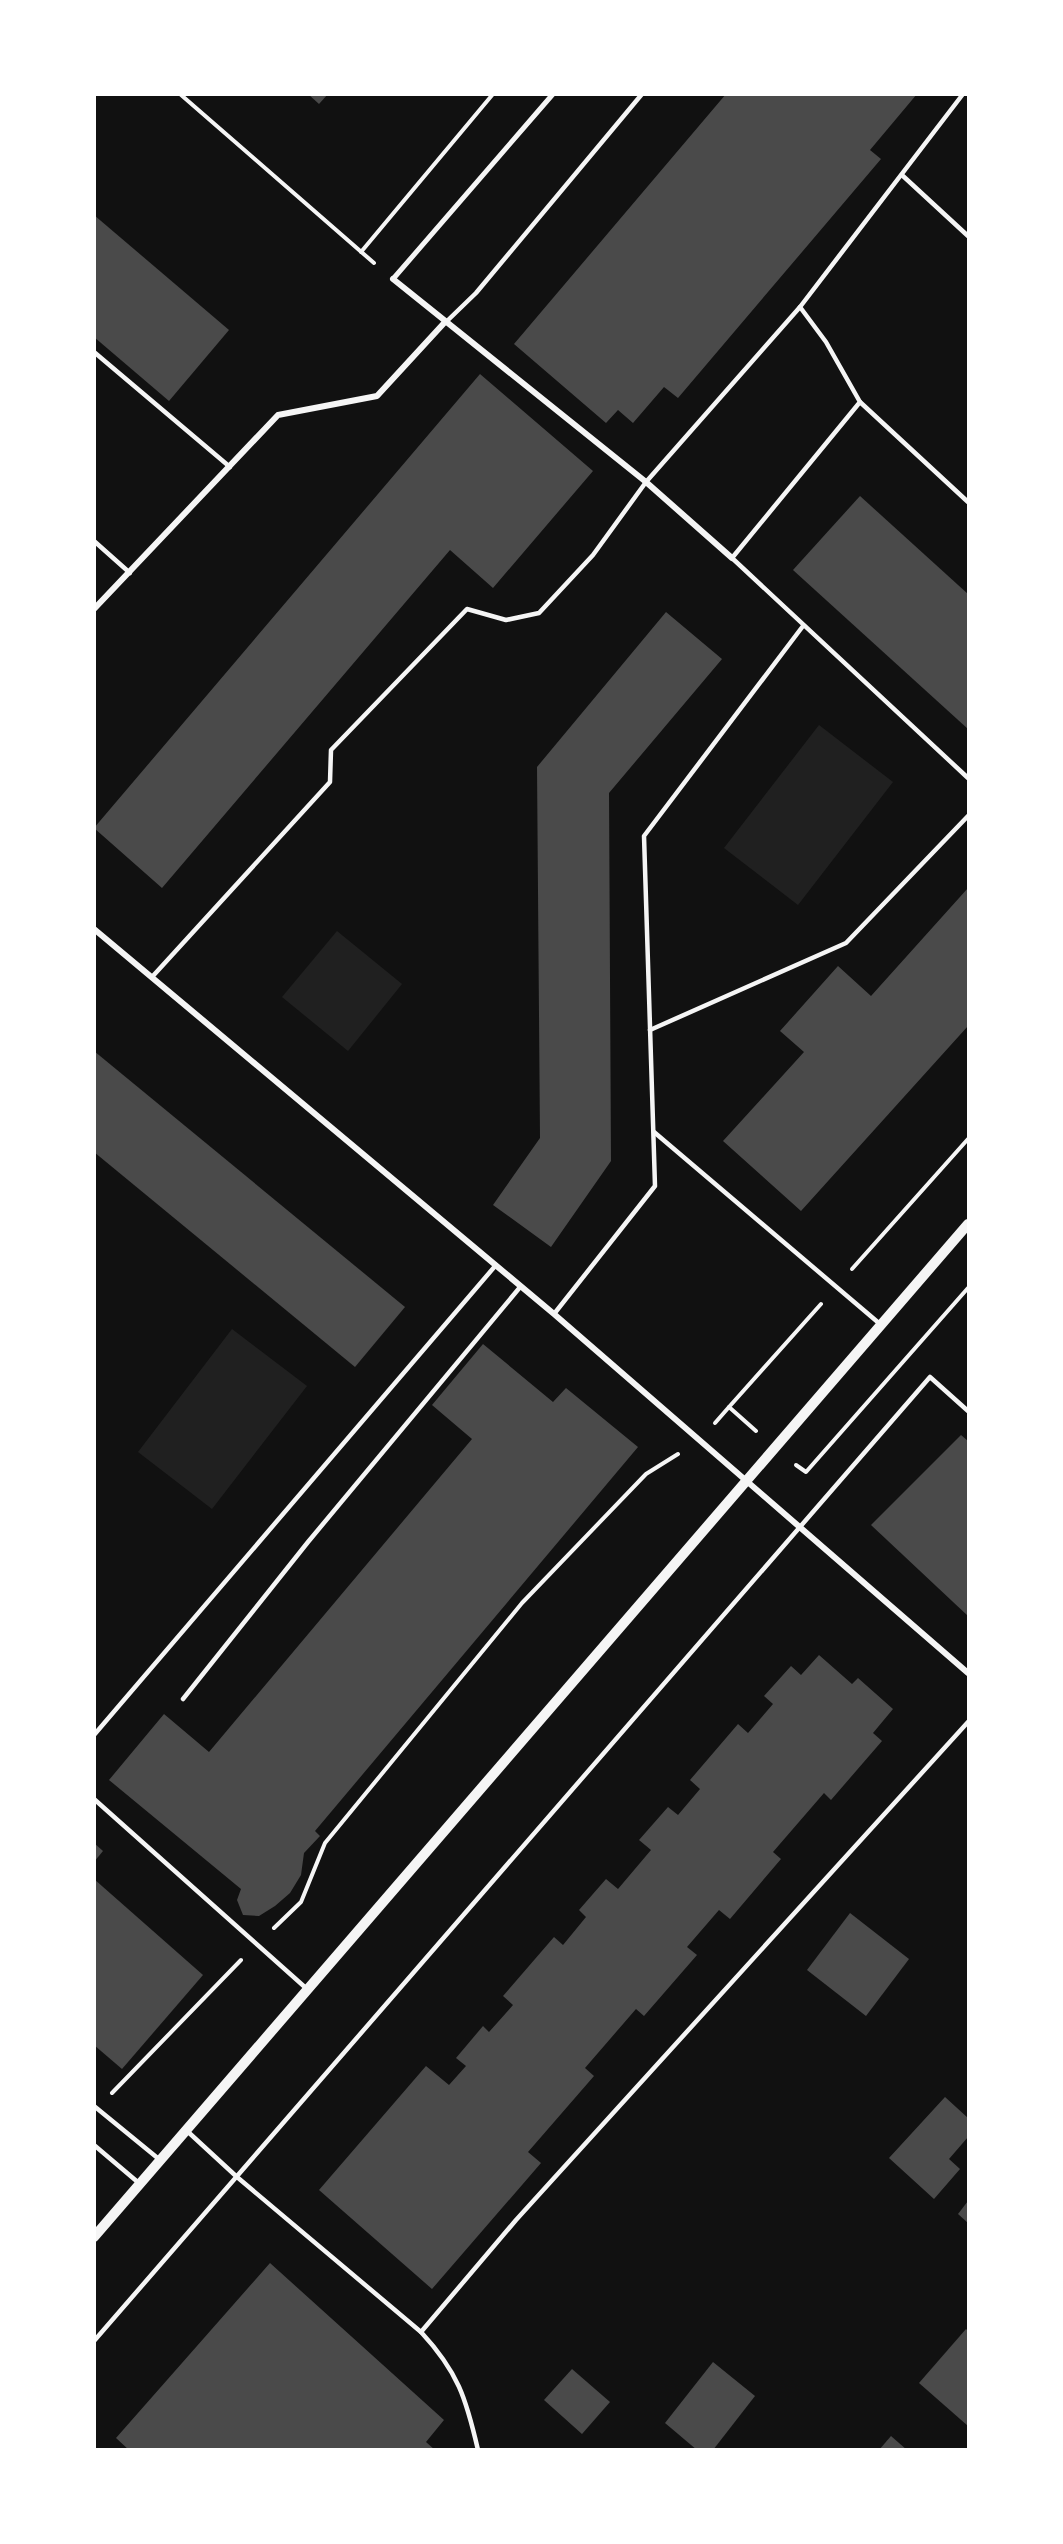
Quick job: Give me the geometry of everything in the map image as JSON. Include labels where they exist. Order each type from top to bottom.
[{"type":"street","points":[[553,94],[393,279],[646,482],[732,558]]},
{"type":"street","points":[[94,609],[278,415],[377,396],[445,322]]},
{"type":"street","points":[[94,929],[496,1264],[699,1442],[969,1673]]},
{"type":"street","points":[[94,2237],[969,1224]]},
{"type":"lane","points":[[445,322],[476,293],[642,94]]},
{"type":"lane","points":[[152,977],[330,782],[331,750],[467,609],[506,620],[539,613],[593,555],[646,482],[800,307],[903,176],[963,94]]},
{"type":"lane","points":[[903,176],[969,236]]},
{"type":"lane","points":[[800,307],[826,342],[860,402],[969,502]]},
{"type":"lane","points":[[94,352],[230,467]]},
{"type":"lane","points":[[860,402],[732,558],[969,778]]},
{"type":"lane","points":[[94,541],[130,573]]},
{"type":"lane","points":[[554,1314],[655,1186],[644,836],[803,626]]},
{"type":"lane","points":[[650,1030],[846,943],[969,816]]},
{"type":"lane","points":[[654,1132],[882,1325]]},
{"type":"lane","points":[[94,1735],[496,1264]]},
{"type":"lane","points":[[183,1699],[308,1542],[521,1286]]},
{"type":"lane","points":[[94,2341],[930,1377],[969,1411]]},
{"type":"lane","points":[[422,2332],[516,2220],[969,1722]]},
{"type":"lane","points":[[94,1799],[309,1990]]},
{"type":"lane","points":[[96,2107],[160,2160]]},
{"type":"lane","points":[[186,2130],[237,2177],[422,2332],[445,2358],[461,2386],[478,2450]]},
{"type":"lane","points":[[94,2145],[140,2184]]},
{"type":"path","points":[[180,94],[393,279]]},
{"type":"path","points":[[361,252],[493,94]]},
{"type":"path","points":[[96,2107],[256,1944],[301,1902],[325,1843],[522,1603],[646,1474],[699,1442],[729,1407]]},
{"type":"shaded area","points":[[819,725],[893,782],[798,905],[724,848]]},
{"type":"shaded area","points":[[337,931],[402,984],[348,1051],[282,997]]},
{"type":"shaded area","points":[[232,1329],[307,1386],[212,1509],[138,1452]]},
{"type":"building","points":[[308,94],[328,94],[319,104]]},
{"type":"building","points":[[726,94],[917,94],[870,150],[881,159],[678,398],[664,387],[633,423],[618,410],[606,423],[514,344]]},
{"type":"building","points":[[94,215],[229,330],[169,401],[94,337]]},
{"type":"building","points":[[480,374],[593,471],[493,588],[450,550],[162,888],[94,828]]},
{"type":"building","points":[[860,496],[968,594],[968,729],[793,570]]},
{"type":"building","points":[[666,612],[722,659],[609,793],[611,1161],[551,1247],[493,1205],[540,1138],[537,767]]},
{"type":"building","points":[[968,888],[968,1026],[801,1211],[723,1141],[804,1052],[780,1031],[838,966],[871,996]]},
{"type":"building","points":[[94,1051],[405,1307],[355,1367],[94,1152]]},
{"type":"building","points":[[483,1344],[553,1402],[566,1388],[638,1447],[315,1831],[320,1836],[304,1853],[301,1875],[290,1893],[259,1916],[243,1915],[237,1900],[241,1889],[109,1780],[164,1714],[209,1752],[472,1439],[432,1405]]},
{"type":"building","points":[[961,1435],[968,1441],[968,1616],[871,1525]]},
{"type":"building","points":[[819,1655],[852,1684],[858,1678],[893,1709],[873,1733],[882,1741],[831,1800],[824,1793],[773,1852],[781,1859],[730,1919],[719,1910],[687,1947],[697,1955],[644,2016],[636,2009],[585,2068],[594,2076],[528,2152],[541,2163],[432,2289],[319,2190],[426,2066],[449,2085],[466,2066],[456,2058],[483,2026],[489,2032],[513,2005],[503,1996],[554,1937],[563,1945],[586,1917],[579,1910],[606,1879],[618,1889],[651,1850],[639,1840],[668,1807],[678,1815],[700,1789],[690,1780],[738,1724],[748,1733],[773,1704],[764,1696],[791,1666],[801,1675]]},
{"type":"building","points":[[94,1843],[103,1851],[94,1862]]},
{"type":"building","points":[[94,1879],[203,1975],[122,2069],[94,2045]]},
{"type":"building","points":[[850,1913],[909,1959],[866,2016],[807,1970]]},
{"type":"building","points":[[945,2097],[968,2118],[968,2137],[949,2159],[960,2169],[934,2199],[889,2158]]},
{"type":"building","points":[[968,2201],[968,2223],[958,2214]]},
{"type":"building","points":[[270,2263],[444,2420],[426,2442],[435,2450],[129,2450],[116,2438]]},
{"type":"building","points":[[966,2329],[968,2331],[968,2426],[919,2383]]},
{"type":"building","points":[[713,2362],[755,2396],[713,2450],[697,2450],[665,2423]]},
{"type":"building","points":[[572,2369],[610,2402],[582,2434],[544,2400]]},
{"type":"building","points":[[891,2436],[907,2450],[879,2450]]}]
